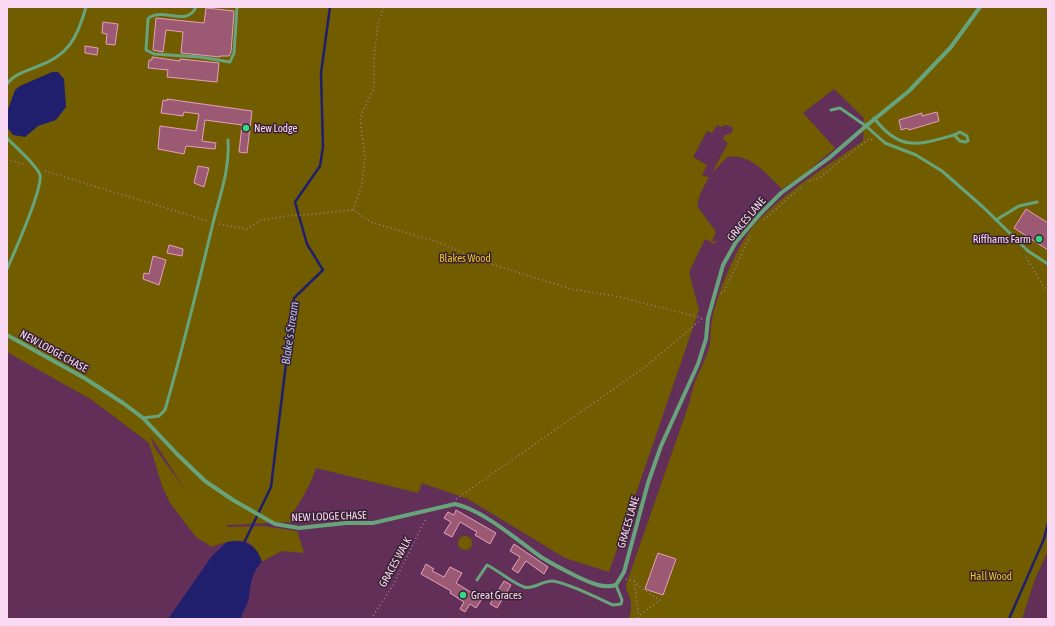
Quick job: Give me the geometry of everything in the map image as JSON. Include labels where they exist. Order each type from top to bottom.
[{"type":"street","name":"GRACES LANE","points":[[616,585],[621,578],[661,446],[698,364],[706,339],[708,318],[723,265],[736,242],[781,193],[829,158],[874,118],[909,91],[951,46],[980,7]]},
{"type":"street","name":"NEW LODGE CHASE","points":[[7,335],[86,379],[143,418],[205,481],[233,500],[276,524],[299,528],[346,523],[373,523],[451,504],[462,505],[495,524],[542,558],[560,568],[588,582],[607,588],[616,585]]},
{"type":"lane","points":[[7,84],[23,72],[44,64],[65,51],[79,30],[86,7]]},
{"type":"lane","points":[[196,7],[192,14],[188,17],[158,15],[150,17],[148,19],[146,50],[154,54],[200,57],[230,62],[234,53],[237,7]]},
{"type":"lane","points":[[831,110],[840,108],[866,126],[885,143],[916,155],[942,171],[1028,251],[1048,264]]},
{"type":"lane","points":[[874,118],[883,130],[902,142],[919,144],[954,135]]},
{"type":"lane","points":[[7,138],[40,175],[40,182],[7,269]]},
{"type":"lane","points":[[143,418],[159,416],[165,410],[186,338],[213,222],[224,184],[229,155],[228,140]]},
{"type":"lane","points":[[996,220],[1020,206],[1037,202]]},
{"type":"lane","points":[[477,580],[487,565],[522,586],[529,588],[542,582],[553,581],[578,589],[613,605],[621,604],[622,600],[616,585]]},
{"type":"path","points":[[354,210],[362,185],[365,159],[360,118],[374,88],[374,60],[378,23],[384,7]]},
{"type":"path","points":[[808,181],[819,178],[869,139],[875,141]]},
{"type":"path","points":[[7,159],[232,228],[246,229],[261,220],[293,215],[354,210],[371,222],[437,242],[488,263],[571,289],[620,297],[703,318],[645,367],[458,497]]},
{"type":"path","points":[[762,223],[802,186]]},
{"type":"path","points":[[715,294],[724,292],[752,231]]},
{"type":"path","points":[[1023,252],[1043,286],[1048,291]]},
{"type":"path","name":"GRACES WALK","points":[[371,619],[415,544],[427,520],[426,510]]},
{"type":"path","points":[[621,578],[634,581],[642,589],[660,600],[639,616]]},
{"type":"path","points":[[634,581],[639,616],[638,619]]},
{"type":"green space","points":[[7,7],[1048,7],[1048,551],[1035,579],[1022,619],[629,619],[631,603],[626,585],[690,401],[694,385],[708,351],[710,344],[711,323],[718,297],[735,256],[748,233],[767,212],[793,190],[863,141],[864,118],[834,89],[803,113],[835,148],[803,175],[782,189],[758,166],[743,158],[727,157],[712,173],[728,143],[723,139],[725,135],[730,134],[733,130],[731,126],[725,125],[721,127],[717,125],[712,133],[707,131],[693,157],[707,165],[702,176],[709,177],[700,194],[697,206],[716,232],[712,241],[716,242],[715,244],[705,239],[689,272],[699,310],[609,572],[565,558],[468,499],[422,483],[418,493],[316,468],[305,494],[289,518],[295,522],[226,525],[228,527],[262,526],[297,531],[304,553],[282,551],[261,562],[255,549],[248,542],[232,541],[212,547],[196,537],[170,503],[162,486],[149,443],[92,400],[7,352]],"holes":[[[152,438],[186,491],[154,447]]]},
{"type":"green space","points":[[462,536],[468,536],[472,540],[472,546],[468,550],[462,550],[458,546],[458,540]]},
{"type":"shaded area","points":[[52,72],[58,72],[64,79],[66,107],[56,120],[38,126],[25,137],[13,135],[7,127],[7,112],[15,90],[20,86]]},
{"type":"shaded area","points":[[237,541],[246,543],[253,547],[258,553],[262,562],[254,574],[248,600],[241,619],[168,619],[212,556],[227,542]]},
{"type":"building","points":[[206,8],[234,11],[231,52],[229,56],[220,57],[181,53],[183,32],[166,30],[163,52],[153,50],[156,18],[204,23]]},
{"type":"building","points":[[103,22],[118,24],[115,45],[106,44],[107,34],[102,33]]},
{"type":"building","points":[[85,46],[98,48],[97,55],[85,53]]},
{"type":"building","points":[[152,57],[180,61],[180,59],[219,63],[217,82],[167,77],[168,70],[148,68],[149,60],[152,60]]},
{"type":"building","points":[[167,99],[252,111],[247,153],[239,152],[242,125],[205,120],[202,141],[216,143],[215,149],[186,146],[184,154],[158,149],[160,126],[196,131],[199,114],[184,112],[183,116],[161,113],[163,100],[167,101]]},
{"type":"building","points":[[937,112],[939,121],[909,130],[908,128],[901,130],[899,120],[922,113],[922,116]]},
{"type":"building","points":[[198,166],[209,168],[204,187],[194,183]]},
{"type":"building","name":"Riffhams Farm","points":[[1026,209],[1048,223],[1048,250],[1014,228]]},
{"type":"building","points":[[169,245],[183,249],[182,256],[167,253]]},
{"type":"building","points":[[153,256],[166,260],[159,285],[143,279],[144,273],[149,274]]},
{"type":"building","points":[[456,510],[496,533],[490,544],[475,535],[477,532],[460,522],[452,537],[444,533],[451,522],[444,518],[448,512],[454,515]]},
{"type":"building","points":[[514,544],[548,567],[544,574],[526,561],[518,573],[512,569],[520,557],[510,551]]},
{"type":"building","points":[[658,553],[676,559],[663,595],[645,589]]},
{"type":"building","points":[[426,564],[434,569],[432,571],[444,577],[450,567],[462,573],[456,583],[482,599],[476,608],[470,604],[465,612],[460,609],[464,602],[450,593],[451,591],[421,574]]},
{"type":"building","points":[[504,581],[511,585],[497,608],[490,604]]},
{"type":"waterway","name":"Blake's Stream","points":[[243,545],[271,487],[294,298],[323,270],[307,244],[295,202],[320,166],[323,147],[321,73],[330,7]]},
{"type":"waterway","points":[[1009,619],[1044,539],[1048,523]]},
{"type":"place","name":"New Lodge","points":[[246,128]]},
{"type":"place","name":"Riffhams Farm","points":[[1039,239]]},
{"type":"place","name":"Great Graces","points":[[463,595]]},
{"type":"park label","name":"Blakes Wood","points":[[465,258]]},
{"type":"park label","name":"Hall Wood","points":[[991,576]]}]
